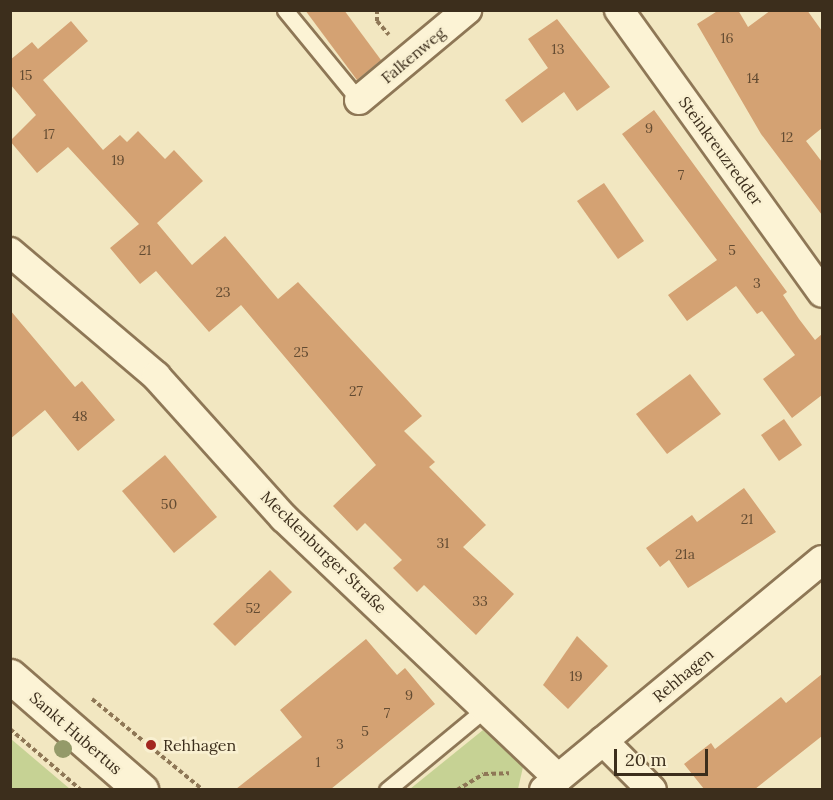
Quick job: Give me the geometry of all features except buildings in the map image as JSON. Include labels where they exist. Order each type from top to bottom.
[{"type":"main road","name":"Sankt Hubertus","points":[[10,676],[141,789]]},
{"type":"street","name":"Falkenweg","points":[[359,100],[467,10]]},
{"type":"street","name":"Steinkreuzredder","points":[[619,10],[822,293]]},
{"type":"street","name":"Mecklenburger Straße","points":[[10,252],[156,376],[284,518],[486,708],[551,779]]},
{"type":"street","name":"Rehhagen","points":[[551,779],[603,741],[822,560]]},
{"type":"street","points":[[603,741],[652,789]]},
{"type":"lane","points":[[285,10],[359,100]]},
{"type":"lane","points":[[387,789],[486,708]]},
{"type":"path","points":[[92,699],[203,789]]},
{"type":"path","points":[[10,729],[81,789]]},
{"type":"path","points":[[457,789],[484,774],[551,779]]},
{"type":"green space","points":[[483,730],[523,767],[518,789],[410,789]]},
{"type":"green space","points":[[11,739],[70,789],[11,789]]},
{"type":"place","name":"Rehhagen","points":[[151,745]]}]
